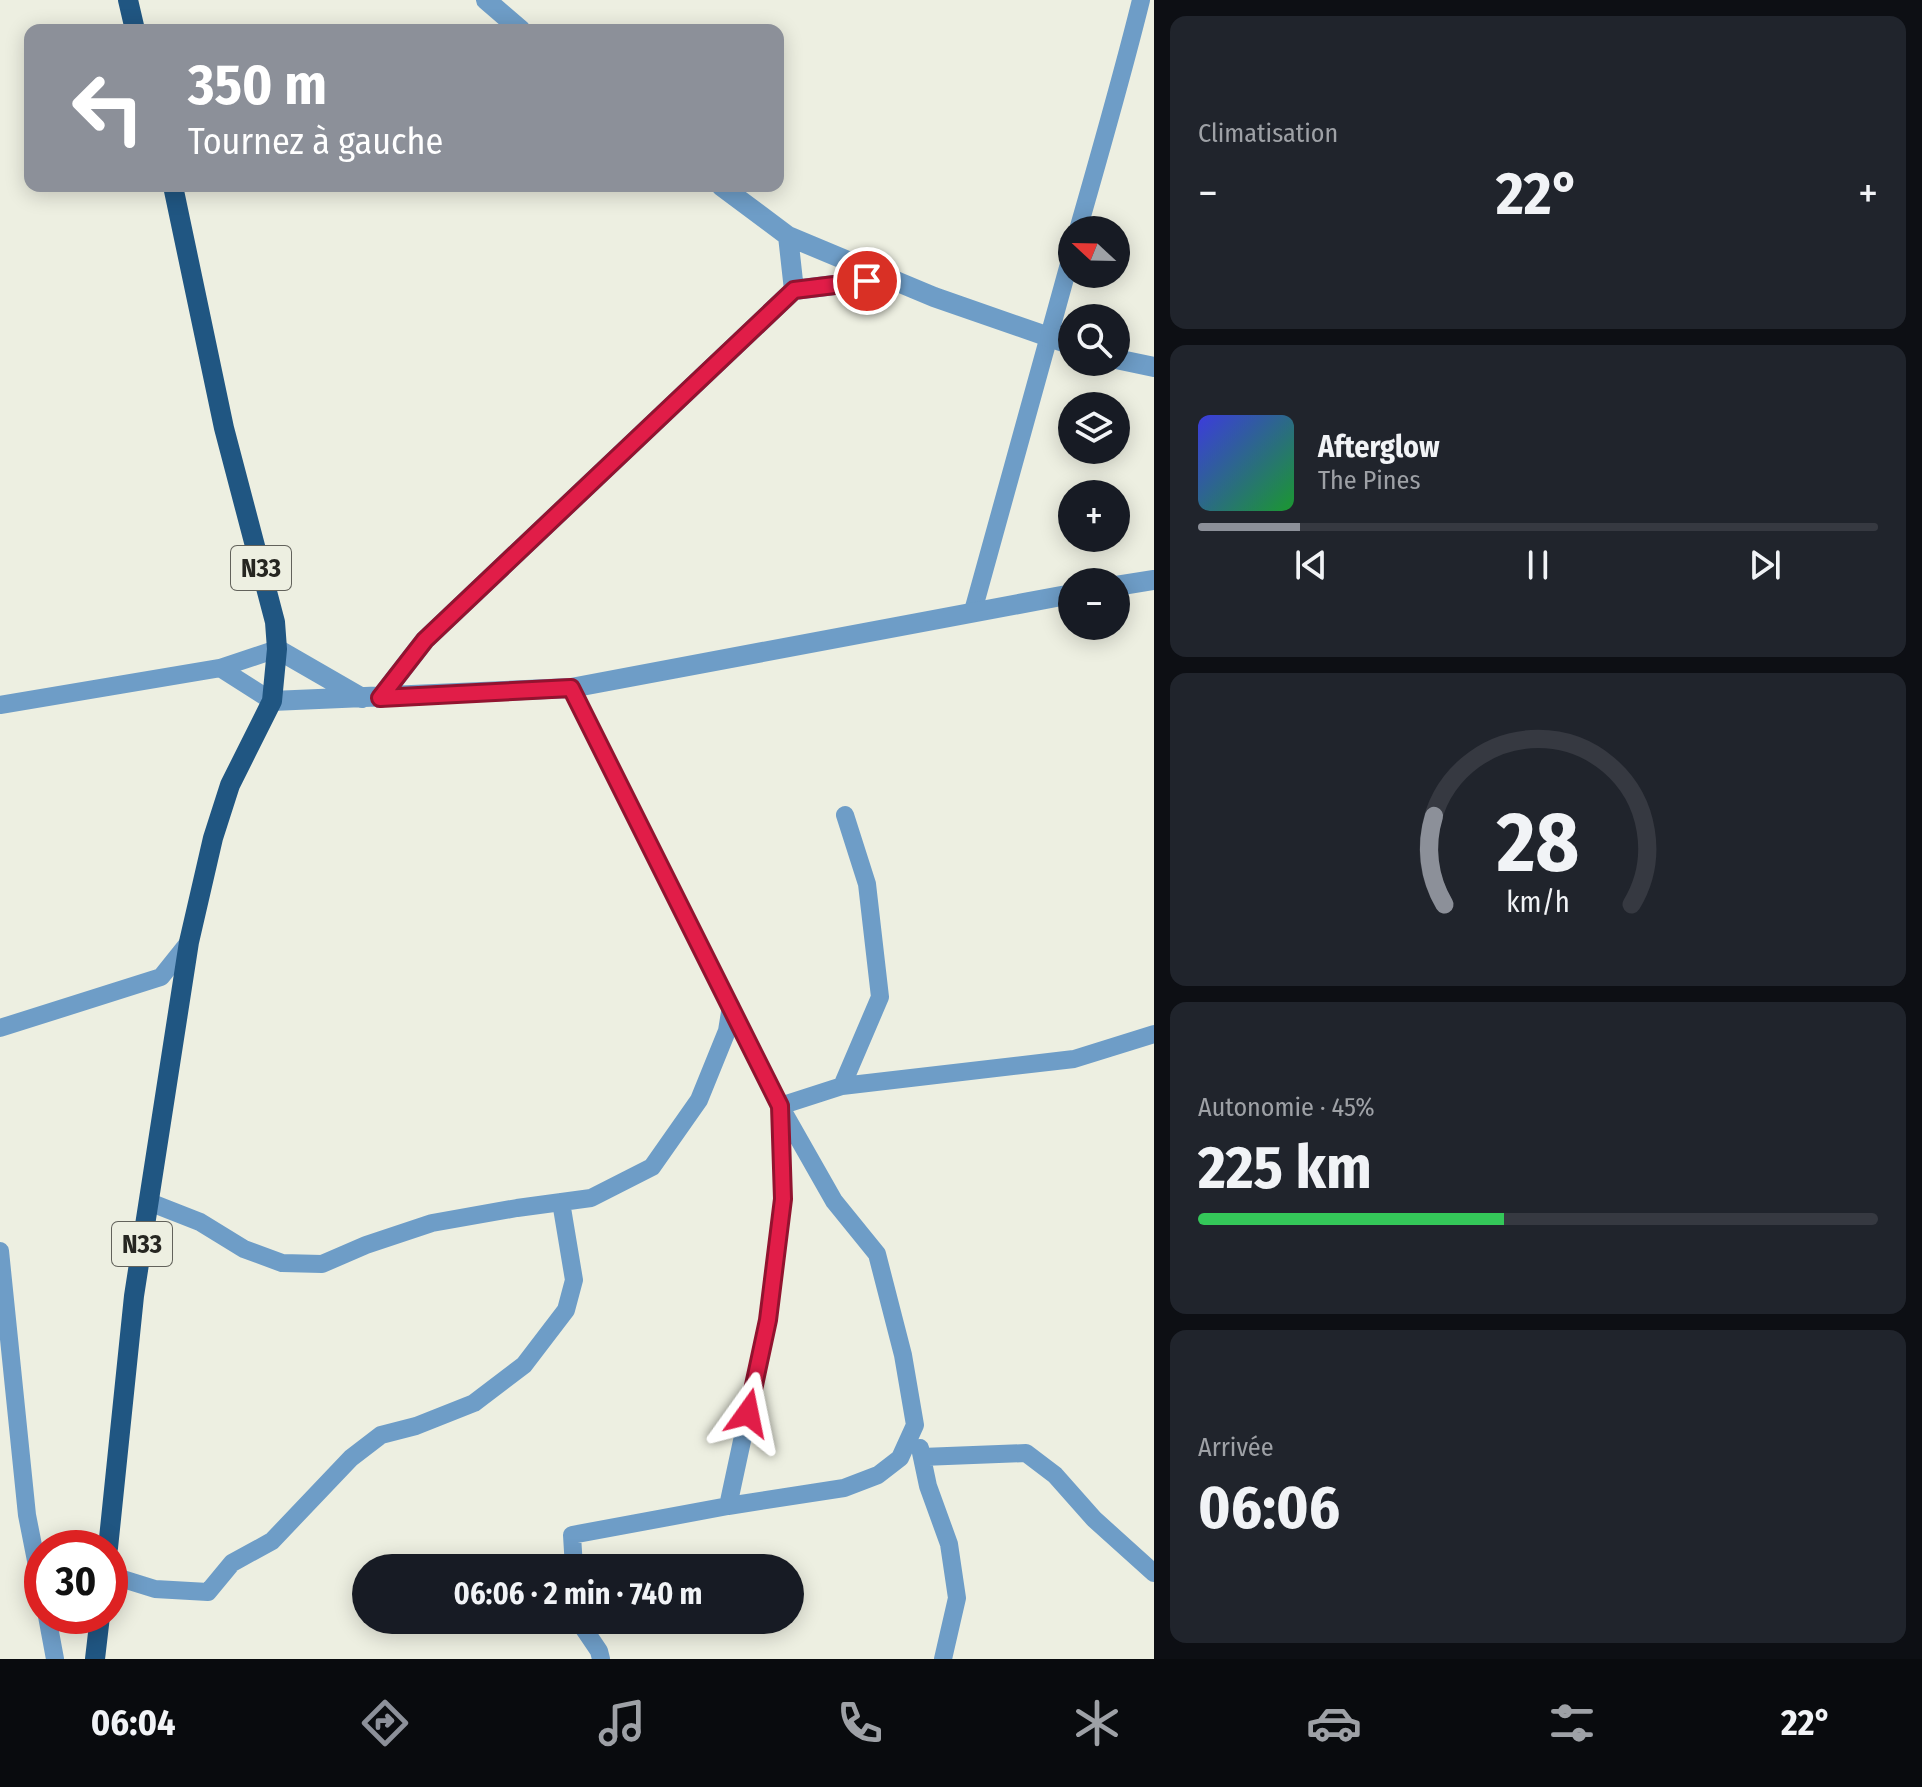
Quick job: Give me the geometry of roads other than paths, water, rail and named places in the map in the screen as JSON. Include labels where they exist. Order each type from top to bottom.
[{"type":"main road","points":[[128,0],[134,24]]},
{"type":"main road","name":"N33","points":[[110,1530],[134,1296],[189,942],[213,838],[230,785],[272,701],[277,649],[275,622],[224,428],[174,192]]},
{"type":"main road","points":[[95,1659],[98,1634]]},
{"type":"street","points":[[486,0],[514,24]]},
{"type":"street","points":[[1082,216],[1122,80],[1141,0]]},
{"type":"street","points":[[729,192],[788,236],[934,297],[1058,340]]},
{"type":"street","points":[[788,236],[794,290]]},
{"type":"street","points":[[371,698],[425,640],[794,290],[891,278]]},
{"type":"street","points":[[973,611],[1062,288]]},
{"type":"street","points":[[1130,362],[1154,367]]},
{"type":"street","points":[[1130,584],[1154,580]]},
{"type":"street","points":[[220,668],[272,701],[571,688],[1058,596]]},
{"type":"street","points":[[0,705],[220,668],[277,649],[371,698]]},
{"type":"street","points":[[571,688],[780,1106],[834,1201],[877,1254],[903,1355],[928,1486],[949,1544],[957,1598],[943,1659]]},
{"type":"street","points":[[842,1086],[880,997],[867,884],[845,815]]},
{"type":"street","points":[[0,1028],[161,977],[189,942]]},
{"type":"street","points":[[149,1202],[200,1222],[256,1254],[282,1263],[322,1264],[366,1245],[432,1223],[591,1198],[652,1167],[699,1100],[727,1031],[731,1006]]},
{"type":"street","points":[[780,1106],[842,1086],[1074,1059],[1154,1034]]},
{"type":"street","points":[[728,1506],[768,1320],[783,1199],[780,1106]]},
{"type":"street","points":[[128,1581],[155,1589],[208,1592],[232,1563],[272,1541],[351,1458],[381,1435],[416,1426],[474,1403],[524,1365],[566,1310],[574,1280],[561,1202]]},
{"type":"street","points":[[0,1251],[30,1530]]},
{"type":"street","points":[[573,1554],[572,1535],[844,1488],[878,1475],[900,1458],[915,1425]]},
{"type":"street","points":[[922,1457],[1026,1453],[1055,1475],[1094,1519],[1154,1573]]},
{"type":"street","points":[[50,1634],[55,1659]]},
{"type":"street","points":[[587,1634],[601,1659]]}]
